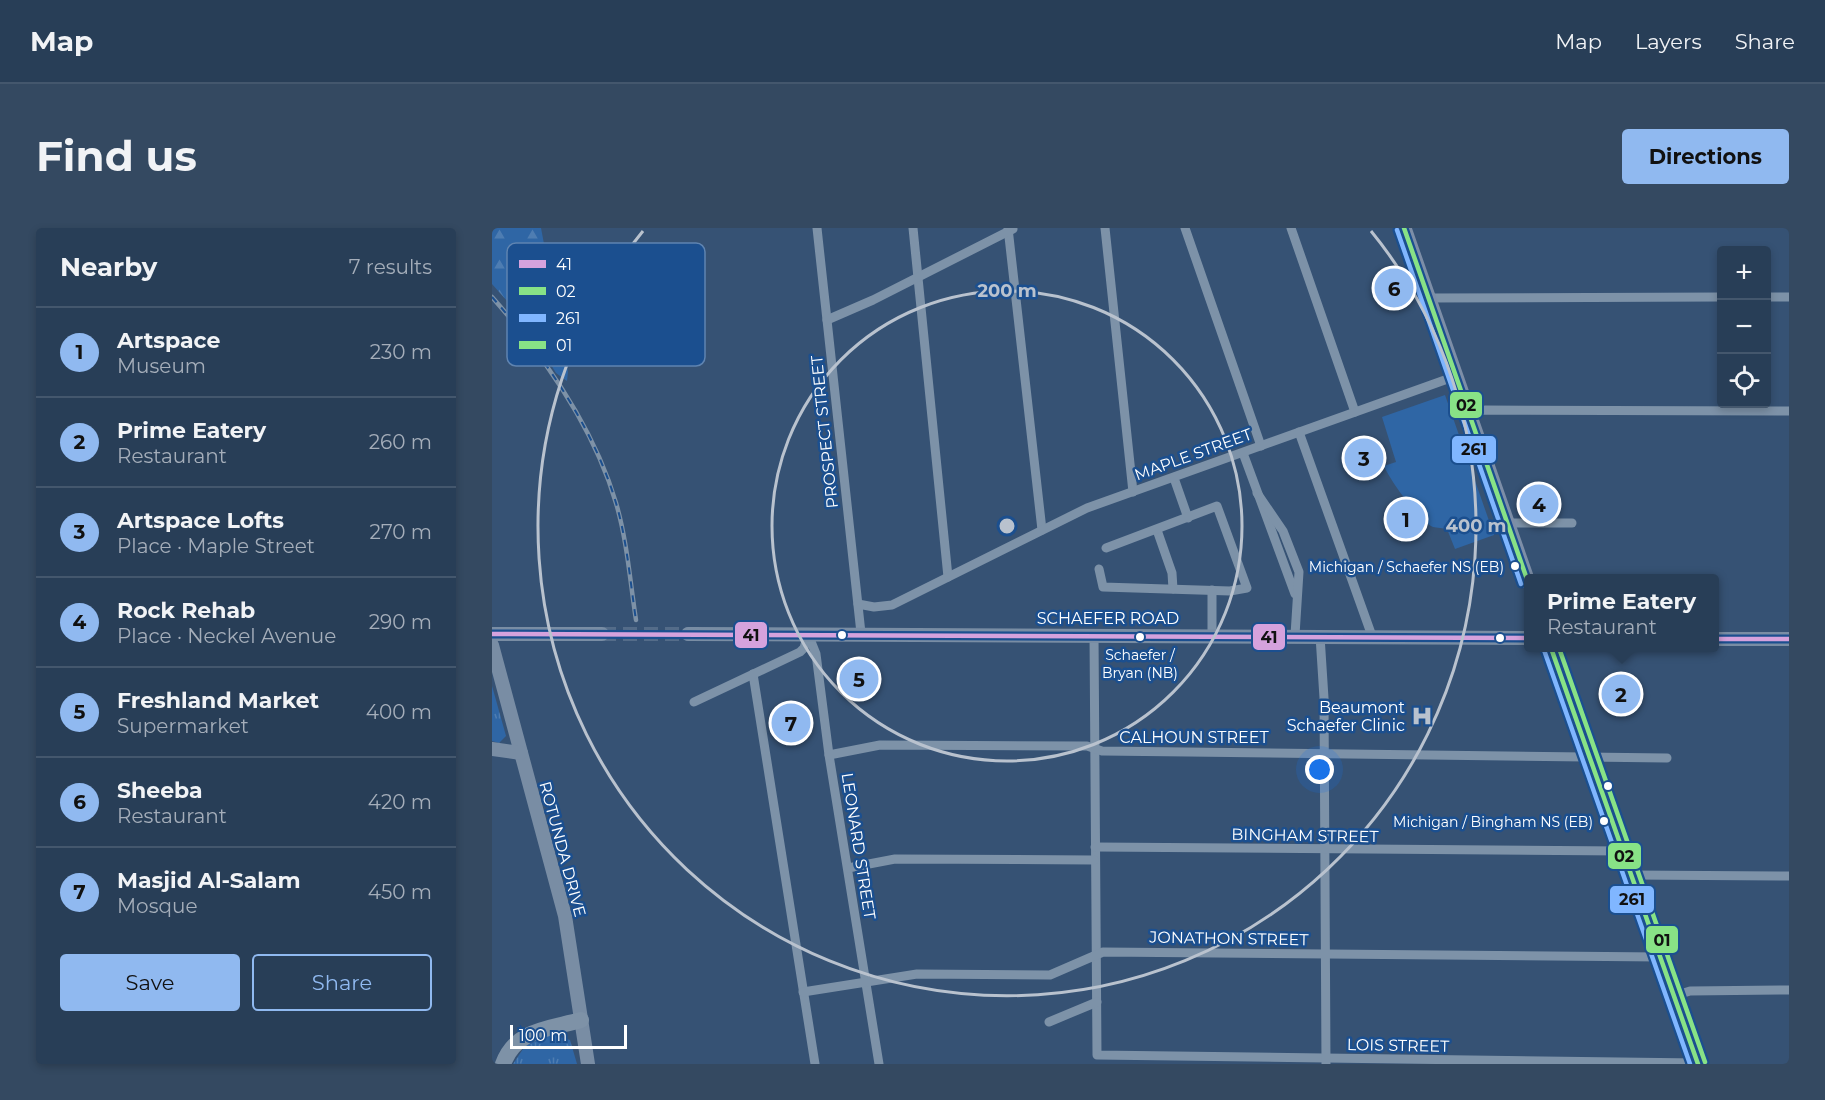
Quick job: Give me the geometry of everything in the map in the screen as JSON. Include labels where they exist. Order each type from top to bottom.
[{"type":"highway","points":[[503,1064],[512,1047],[525,1035],[581,1020]]},
{"type":"main road","points":[[1404,228],[1525,574]]},
{"type":"main road","points":[[492,633],[602,634]]},
{"type":"main road","name":"SCHAEFER ROAD","points":[[688,634],[1094,634],[1524,638]]},
{"type":"main road","points":[[1719,639],[1789,639]]},
{"type":"main road","name":"ROTUNDA DRIVE","points":[[492,645],[565,916],[588,1064]]},
{"type":"main road","points":[[1552,652],[1698,1064]]},
{"type":"main road","points":[[492,749],[521,753]]},
{"type":"street","name":"PROSPECT STREET","points":[[817,228],[861,633]]},
{"type":"street","points":[[913,228],[948,577]]},
{"type":"street","points":[[1105,228],[1133,492]]},
{"type":"street","points":[[1185,228],[1261,446]]},
{"type":"street","points":[[1291,228],[1355,412]]},
{"type":"street","points":[[827,320],[919,277],[1010,229],[1042,530]]},
{"type":"street","points":[[1428,298],[1717,297]]},
{"type":"street","points":[[1771,297],[1789,297]]},
{"type":"street","name":"MAPLE STREET","points":[[858,604],[874,607],[892,605],[1088,508],[1456,376]]},
{"type":"street","points":[[1468,414],[1509,410],[1789,411]]},
{"type":"street","points":[[1299,432],[1372,636]]},
{"type":"street","points":[[1243,453],[1296,596],[1295,635]]},
{"type":"street","points":[[1174,478],[1188,518]]},
{"type":"street","points":[[1099,569],[1103,587],[1212,590],[1247,588],[1217,506],[1106,548]]},
{"type":"street","points":[[1507,523],[1572,524]]},
{"type":"street","points":[[1157,530],[1172,573],[1173,589]]},
{"type":"street","points":[[1212,590],[1212,635]]},
{"type":"street","points":[[693,702],[800,652],[804,648],[808,634]]},
{"type":"street","name":"LEONARD STREET","points":[[808,634],[816,654],[829,755],[879,1064]]},
{"type":"street","points":[[1049,1022],[1097,1002],[1094,860],[1094,634]]},
{"type":"street","points":[[1320,636],[1324,753],[1326,1061]]},
{"type":"street","points":[[753,674],[815,1064]]},
{"type":"street","name":"CALHOUN STREET","points":[[829,755],[880,745],[1087,746],[1102,751],[1667,758]]},
{"type":"street","name":"BINGHAM STREET","points":[[1095,847],[1623,851]]},
{"type":"street","points":[[848,868],[895,859],[1094,860]]},
{"type":"street","points":[[1631,875],[1789,876]]},
{"type":"street","name":"JONATHON STREET","points":[[803,992],[917,974],[1050,975],[1097,953],[1660,957]]},
{"type":"street","points":[[1674,996],[1690,991],[1789,990]]},
{"type":"street","name":"LOIS STREET","points":[[1097,1002],[1097,1055],[1326,1061],[1698,1064]]},
{"type":"green space","points":[[492,228],[541,228],[544,243],[507,243],[507,301],[492,284]]},
{"type":"green space","points":[[552,366],[567,366],[567,381],[556,373]]},
{"type":"green space","points":[[1445,395],[1494,535],[1455,549],[1447,529],[1433,527],[1413,509],[1398,490],[1384,466],[1396,462],[1382,417]]},
{"type":"green space","points":[[492,686],[506,736],[499,743],[492,741]]},
{"type":"green space","points":[[551,1034],[570,1040],[577,1064],[513,1064],[525,1046]]},
{"type":"tunnel","points":[[602,634],[688,634]]},
{"type":"railway","points":[[492,297],[507,315]]},
{"type":"railway","points":[[546,366],[581,420],[595,447],[616,503],[626,546],[636,620]]},
{"type":"transit line","name":"02","points":[[1404,228],[1525,574]]},
{"type":"transit line","name":"261","points":[[1397,230],[1521,584]]},
{"type":"transit line","name":"41","points":[[492,634],[1524,638]]},
{"type":"transit line","name":"41","points":[[1719,639],[1789,639]]},
{"type":"transit line","name":"261","points":[[1545,652],[1690,1064]]},
{"type":"transit line","name":"02","points":[[1552,652],[1698,1064]]},
{"type":"transit line","name":"01","points":[[1560,652],[1705,1062]]},
{"type":"place","name":"Sheeba","points":[[1394,288]]},
{"type":"place","name":"Artspace Lofts","points":[[1364,458]]},
{"type":"place","name":"Rock Rehab","points":[[1539,504]]},
{"type":"place","name":"Artspace","points":[[1406,519]]},
{"type":"place","name":"Michigan / Schaefer NS (EB)","points":[[1515,566]]},
{"type":"place","name":"Schaefer / Bryan (NB)","points":[[1140,637]]},
{"type":"place","name":"Freshland Market","points":[[859,679]]},
{"type":"place","name":"Prime Eatery","points":[[1621,694]]},
{"type":"place","name":"Beaumont Schaefer Clinic","points":[[1422,716]]},
{"type":"place","name":"Masjid Al-Salam","points":[[791,723]]},
{"type":"place","name":"Michigan / Bingham NS (EB)","points":[[1604,821]]}]
